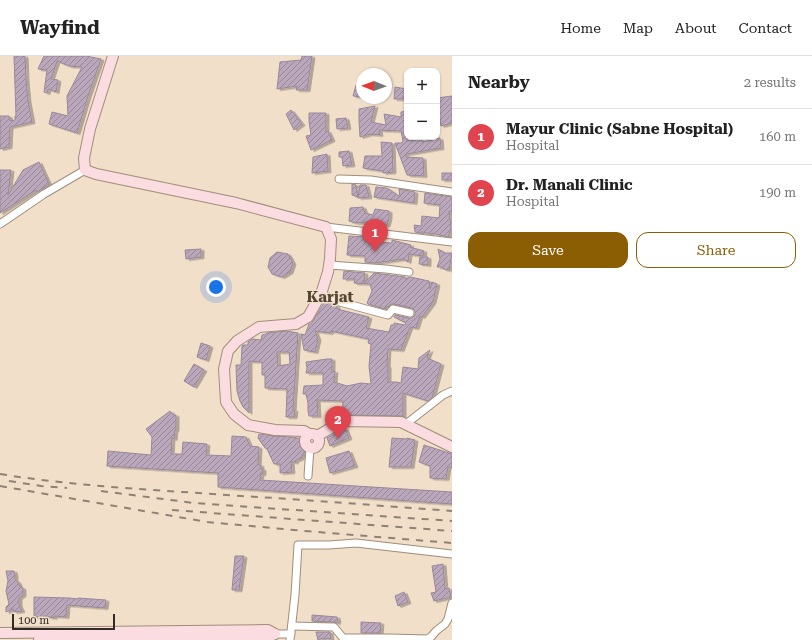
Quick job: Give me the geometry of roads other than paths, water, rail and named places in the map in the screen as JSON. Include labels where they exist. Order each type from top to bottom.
[{"type":"street","points":[[85,170],[84,158],[90,129],[113,56]]},
{"type":"street","points":[[0,224],[44,194],[85,170]]},
{"type":"street","points":[[85,170],[96,174],[236,203],[326,227],[452,242]]},
{"type":"street","points":[[339,178],[371,180],[452,192]]},
{"type":"street","points":[[308,476],[310,448],[315,448],[318,445],[319,440],[313,435],[304,431],[275,430],[248,425],[234,414],[226,402],[224,369],[228,351],[237,341],[259,327],[296,324],[308,317],[321,294],[329,265],[332,239],[326,227]]},
{"type":"street","points":[[329,265],[409,272]]},
{"type":"street","points":[[321,294],[340,302],[388,315],[393,309],[410,313]]},
{"type":"street","points":[[406,424],[443,395],[452,391]]},
{"type":"street","points":[[313,435],[344,421],[401,422],[452,447]]},
{"type":"street","points":[[0,633],[28,636],[268,630],[275,634],[290,637],[295,595],[298,545],[356,543],[452,554]]},
{"type":"street","points":[[292,626],[334,627],[343,638],[427,639],[445,624],[448,619],[452,603]]},
{"type":"street","points":[[39,640],[268,637],[275,634]]},
{"type":"railway","points":[[0,474],[120,488],[452,511]]},
{"type":"railway","points":[[9,481],[67,488]]},
{"type":"railway","points":[[0,486],[207,522],[452,543]]},
{"type":"railway","points":[[101,491],[194,503],[452,521]]},
{"type":"railway","points":[[172,510],[452,531]]},
{"type":"place","name":"Mayur Clinic (Sabne Hospital)","points":[[375,252]]},
{"type":"place","name":"Dr. Manali Clinic","points":[[338,439]]},
{"type":"district","name":"Karjat","points":[[330,297]]}]
